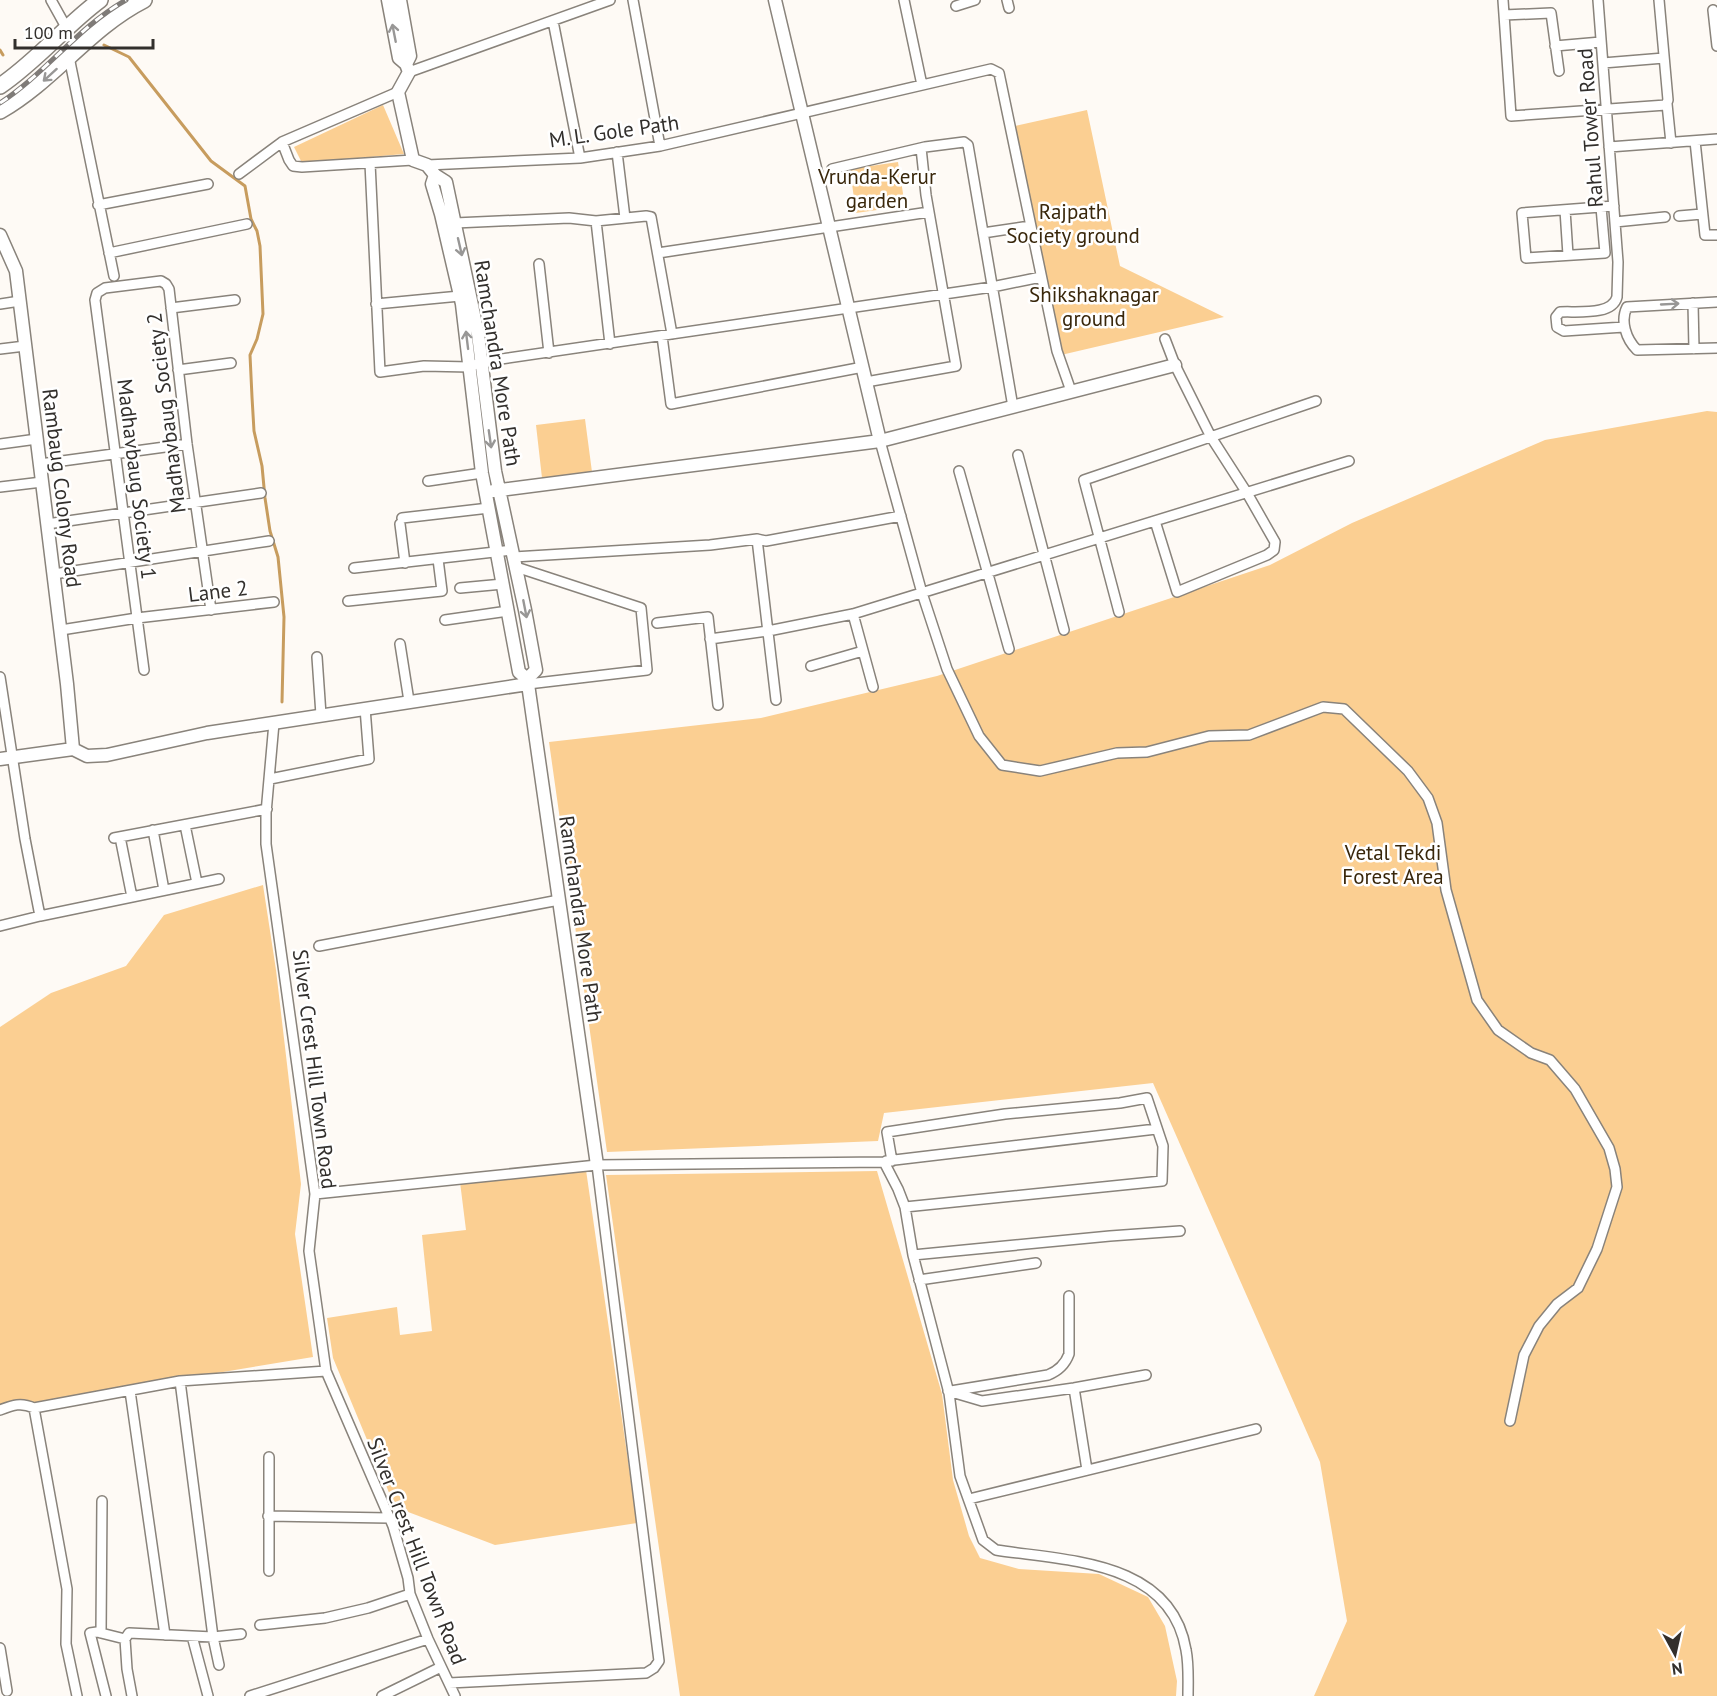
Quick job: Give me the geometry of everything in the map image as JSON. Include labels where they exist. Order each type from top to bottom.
[{"type":"main road","points":[[0,86],[24,68],[66,27],[100,0]]},
{"type":"main road","points":[[0,111],[30,92],[106,23],[144,0]]},
{"type":"street","points":[[51,0],[66,27]]},
{"type":"street","points":[[388,0],[399,58],[408,68]]},
{"type":"street","points":[[400,0],[410,56],[408,68],[398,92],[413,160]]},
{"type":"street","points":[[408,68],[553,21],[584,5],[610,0]]},
{"type":"street","points":[[633,0],[660,146]]},
{"type":"street","points":[[775,0],[880,441],[922,593],[947,669],[979,736],[1002,765],[1040,771],[1117,753],[1147,752],[1209,736],[1249,735],[1323,707],[1344,709],[1408,771],[1428,798],[1437,823],[1446,890],[1477,1000],[1498,1030],[1531,1053],[1550,1060],[1575,1089],[1609,1148],[1617,1186],[1597,1249],[1578,1288],[1557,1304],[1539,1326],[1524,1355],[1510,1421]]},
{"type":"street","points":[[904,0],[922,85]]},
{"type":"street","points":[[956,6],[975,0]]},
{"type":"street","points":[[1503,0],[1511,116],[1667,104]]},
{"type":"street","name":"Rahul Tower Road","points":[[1598,0],[1617,254],[1616,302],[1606,309],[1560,312],[1556,318],[1557,327],[1564,331],[1624,327]]},
{"type":"street","points":[[1659,0],[1671,143]]},
{"type":"street","points":[[1713,10],[1717,46]]},
{"type":"street","points":[[1504,15],[1551,13],[1559,71]]},
{"type":"street","points":[[553,21],[580,158]]},
{"type":"street","points":[[1555,46],[1601,42]]},
{"type":"street","points":[[69,57],[114,276]]},
{"type":"street","points":[[1603,63],[1664,58]]},
{"type":"street","name":"M. L. Gole Path","points":[[427,165],[580,158],[660,146],[988,69],[999,73],[1030,226]]},
{"type":"street","points":[[239,174],[282,142],[398,92]]},
{"type":"street","points":[[1609,147],[1717,140]]},
{"type":"street","points":[[1695,141],[1705,235],[1717,235]]},
{"type":"street","points":[[282,142],[293,166],[413,160],[427,165],[435,175]]},
{"type":"street","points":[[832,169],[921,148],[964,142],[968,145],[1013,407]]},
{"type":"street","points":[[866,382],[956,366],[929,212],[921,148]]},
{"type":"street","points":[[617,152],[625,218]]},
{"type":"street","points":[[370,163],[380,372],[424,366],[476,364],[992,287],[1041,277]]},
{"type":"street","name":"Ramchandra More Path","points":[[528,682],[536,670],[495,471],[476,364],[432,184],[435,175],[446,182],[472,302],[476,364],[482,473],[519,672],[528,682],[597,1165]]},
{"type":"street","points":[[98,205],[208,184]]},
{"type":"street","points":[[1601,207],[1605,253],[1526,258],[1522,213],[1614,206]]},
{"type":"street","points":[[1565,210],[1569,255]]},
{"type":"street","points":[[658,253],[929,212]]},
{"type":"street","points":[[1679,216],[1702,214]]},
{"type":"street","points":[[455,223],[569,218],[596,221],[651,217],[658,253],[667,335],[671,404],[862,367]]},
{"type":"street","points":[[1615,222],[1665,217]]},
{"type":"street","points":[[596,221],[610,344]]},
{"type":"street","points":[[109,253],[248,224]]},
{"type":"street","points":[[983,233],[1030,226],[1057,351],[1071,391]]},
{"type":"street","name":"Rambaug Colony Road","points":[[0,235],[16,271],[61,630],[73,749]]},
{"type":"street","points":[[539,264],[549,353]]},
{"type":"street","name":"Madhavbaug Society 2","points":[[97,293],[105,288],[161,281],[169,289],[187,444],[211,610]]},
{"type":"street","name":"Madhavbaug Society 1","points":[[97,293],[95,300],[144,670]]},
{"type":"street","points":[[376,304],[460,296]]},
{"type":"street","points":[[171,308],[235,300]]},
{"type":"street","points":[[0,304],[20,301]]},
{"type":"street","points":[[1717,302],[1627,307],[1624,327],[1632,345],[1637,350],[1717,348]]},
{"type":"street","points":[[1693,303],[1695,349]]},
{"type":"street","points":[[1155,521],[1177,592],[1267,555],[1274,550],[1275,542],[1211,437],[1175,365],[1165,339]]},
{"type":"street","points":[[0,349],[25,345]]},
{"type":"street","points":[[178,370],[231,363]]},
{"type":"street","points":[[486,492],[880,441],[1175,365]]},
{"type":"street","points":[[1119,612],[1084,480],[1316,401]]},
{"type":"street","points":[[0,444],[37,439]]},
{"type":"street","points":[[40,464],[187,444]]},
{"type":"street","points":[[1018,455],[1064,630]]},
{"type":"street","points":[[710,639],[768,631],[852,614],[1349,461]]},
{"type":"street","points":[[959,471],[1009,649]]},
{"type":"street","points":[[428,481],[482,473]]},
{"type":"street","points":[[0,487],[42,482]]},
{"type":"street","points":[[47,524],[261,493]]},
{"type":"street","points":[[405,563],[401,521],[489,508]]},
{"type":"street","points":[[514,558],[710,545],[757,539],[766,541],[901,516]]},
{"type":"street","points":[[757,539],[776,700]]},
{"type":"street","points":[[54,574],[269,541]]},
{"type":"street","points":[[6,759],[73,749],[87,756],[107,755],[207,733],[528,682],[647,670],[641,609],[497,552],[354,568]]},
{"type":"street","points":[[348,601],[442,591],[438,559]]},
{"type":"street","points":[[460,588],[503,584]]},
{"type":"street","name":"Lane 2","points":[[61,630],[137,618],[274,602]]},
{"type":"street","points":[[445,620],[508,611]]},
{"type":"street","points":[[852,614],[873,687]]},
{"type":"street","points":[[657,623],[708,617],[718,705]]},
{"type":"street","points":[[400,644],[409,701]]},
{"type":"street","points":[[811,666],[863,651]]},
{"type":"street","points":[[317,657],[321,715]]},
{"type":"street","points":[[0,677],[6,759],[40,916]]},
{"type":"street","points":[[270,779],[369,759],[365,708]]},
{"type":"street","name":"Silver Crest Hill Town Road","points":[[274,723],[266,844],[315,1194],[309,1251],[326,1371],[389,1518],[411,1594],[428,1639],[455,1696]]},
{"type":"street","points":[[132,897],[117,837],[267,809]]},
{"type":"street","points":[[185,825],[197,883]]},
{"type":"street","points":[[153,831],[164,890]]},
{"type":"street","points":[[0,926],[219,879]]},
{"type":"street","points":[[319,946],[559,900]]},
{"type":"street","points":[[905,1207],[1162,1182],[1163,1146],[1147,1098],[1120,1103],[1005,1114],[887,1132],[888,1161],[905,1207],[913,1255],[948,1391],[960,1476],[983,1540],[996,1550],[1107,1567],[1156,1593],[1174,1615],[1183,1639],[1186,1651],[1188,1696]]},
{"type":"street","points":[[315,1194],[597,1165],[888,1161],[1156,1129]]},
{"type":"street","points":[[449,1683],[646,1674],[654,1668],[658,1661],[597,1165]]},
{"type":"street","points":[[913,1255],[1180,1231]]},
{"type":"street","points":[[919,1280],[1035,1263]]},
{"type":"street","points":[[948,1391],[1048,1376],[1059,1369],[1069,1354],[1069,1296]]},
{"type":"street","points":[[0,1410],[15,1404],[24,1404],[34,1408],[180,1381],[326,1371]]},
{"type":"street","points":[[948,1391],[982,1401],[1146,1376]]},
{"type":"street","points":[[180,1381],[213,1637],[219,1665]]},
{"type":"street","points":[[1074,1388],[1087,1470]]},
{"type":"street","points":[[130,1391],[165,1635]]},
{"type":"street","points":[[34,1408],[67,1589],[66,1644],[77,1696]]},
{"type":"street","points":[[969,1499],[1256,1429]]},
{"type":"street","points":[[269,1456],[269,1571]]},
{"type":"street","points":[[101,1633],[102,1501]]},
{"type":"street","points":[[268,1516],[389,1518]]},
{"type":"street","points":[[260,1625],[326,1618],[411,1594]]},
{"type":"street","points":[[106,1696],[90,1633],[92,1631],[125,1638]]},
{"type":"street","points":[[132,1696],[127,1669],[126,1635],[133,1633],[213,1637],[241,1634]]},
{"type":"street","points":[[192,1636],[208,1696]]},
{"type":"street","points":[[250,1696],[428,1639]]},
{"type":"street","points":[[0,1648],[7,1690]]},
{"type":"street","points":[[382,1696],[441,1667]]},
{"type":"green space","points":[[383,105],[404,154],[302,163],[294,147]]},
{"type":"green space","points":[[1087,110],[1120,266],[1224,317],[1061,355],[1015,126]]},
{"type":"green space","name":"Vrunda-Kerur garden","points":[[898,162],[905,206],[856,213],[850,169]]},
{"type":"green space","name":"Vetal Tekdi Forest Area","points":[[1707,411],[1717,412],[1717,1696],[1314,1696],[1347,1621],[1320,1462],[1153,1083],[884,1113],[878,1141],[607,1152],[549,742],[761,718],[937,676],[1270,565],[1352,523],[1545,440]]},
{"type":"green space","points":[[585,419],[592,472],[542,478],[536,425]]},
{"type":"green space","points":[[263,885],[276,970],[301,1184],[295,1234],[313,1357],[0,1409],[0,1027],[51,993],[126,966],[164,915]]},
{"type":"green space","points":[[586,1170],[637,1523],[495,1545],[395,1507],[333,1358],[327,1318],[397,1307],[400,1335],[432,1331],[422,1235],[466,1230],[460,1182]]},
{"type":"green space","points":[[877,1171],[942,1394],[953,1480],[969,1536],[980,1558],[1019,1569],[1099,1574],[1148,1597],[1165,1626],[1177,1681],[1176,1696],[680,1696],[606,1175]]},
{"type":"waterway","points":[[104,45],[129,57],[211,161],[245,186],[251,219],[257,231],[260,246],[263,314],[257,339],[250,355],[252,397],[254,431],[262,466],[270,531],[278,557],[284,617],[282,702]]},
{"type":"waterway","points":[[0,50],[3,55]]},
{"type":"railway","points":[[0,103],[17,91],[93,23],[126,0]]},
{"type":"park label","name":"Rajpath Society ground","points":[[1073,223]]},
{"type":"park label","name":"Shikshaknagar ground","points":[[1094,306]]}]
